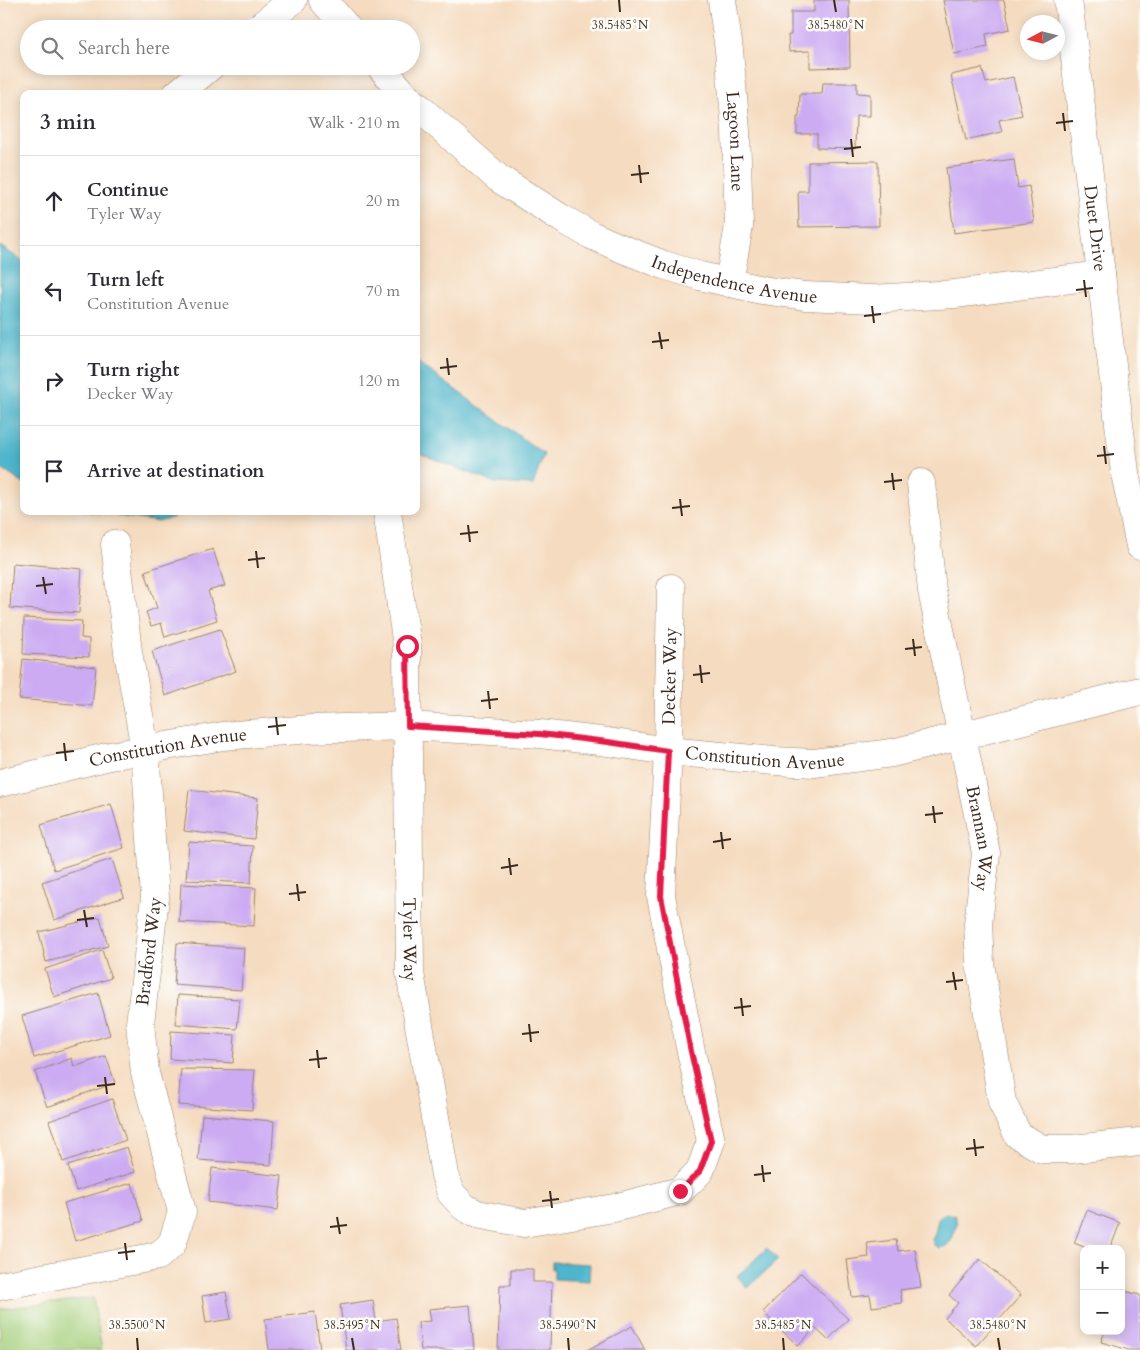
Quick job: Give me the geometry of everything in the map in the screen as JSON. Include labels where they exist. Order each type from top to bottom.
[{"type":"street","points":[[268,20],[293,0]]},
{"type":"street","points":[[322,0],[340,20]]},
{"type":"street","name":"Lagoon Lane","points":[[722,0],[729,50],[736,131],[738,226],[729,283]]},
{"type":"street","name":"Duet Drive","points":[[1068,0],[1125,473],[1140,546]]},
{"type":"street","points":[[182,90],[200,75]]},
{"type":"street","points":[[388,75],[401,90]]},
{"type":"street","name":"Independence Avenue","points":[[420,109],[498,178],[591,235],[664,265],[729,283],[805,296],[872,299],[954,294],[1101,275]]},
{"type":"street","name":"Brannan Way","points":[[921,483],[932,591],[986,853],[978,924],[980,963],[1002,1102],[1018,1135],[1042,1150],[1140,1142]]},
{"type":"street","name":"Tyler Way","points":[[388,515],[407,646],[410,973],[445,1176],[451,1193],[464,1207],[477,1214],[524,1223],[614,1208]]},
{"type":"street","name":"Bradford Way","points":[[0,1286],[158,1256],[172,1244],[182,1212],[145,1073],[140,1023],[155,898],[145,749],[128,652],[115,544]]},
{"type":"street","name":"Decker Way","points":[[614,1208],[680,1191],[700,1171],[711,1141],[690,1047],[661,896],[668,751],[672,588]]},
{"type":"street","name":"Constitution Avenue","points":[[0,783],[145,749],[232,736],[311,729],[408,726],[540,734],[668,751],[814,763],[892,753],[1140,691]]},
{"type":"green space","points":[[93,1298],[102,1350],[0,1350],[0,1309]]},
{"type":"water","points":[[0,246],[20,259],[20,481],[0,468]]},
{"type":"water","points":[[420,364],[544,454],[533,485],[495,483],[420,454]]},
{"type":"water","points":[[111,515],[180,515],[159,522]]},
{"type":"water","points":[[946,1213],[954,1215],[957,1223],[950,1243],[939,1248],[934,1245],[932,1239],[939,1217]]},
{"type":"water","points":[[767,1248],[778,1260],[747,1288],[737,1276]]},
{"type":"water","points":[[552,1262],[590,1264],[589,1281],[554,1279]]},
{"type":"building","points":[[814,0],[849,0],[850,67],[810,68],[810,51],[789,52],[788,35],[791,35],[791,12],[814,12]]},
{"type":"building","points":[[943,0],[1004,0],[1010,29],[986,34],[988,47],[954,54]]},
{"type":"building","points":[[982,68],[986,83],[1013,77],[1022,115],[999,120],[1002,132],[966,140],[951,75]]},
{"type":"building","points":[[823,83],[857,83],[857,93],[870,94],[870,116],[856,116],[855,149],[817,148],[817,134],[797,134],[800,94],[822,94]]},
{"type":"building","points":[[1014,159],[1018,188],[1029,186],[1034,222],[954,233],[946,168]]},
{"type":"building","points":[[878,161],[879,226],[799,227],[798,191],[808,191],[808,162]]},
{"type":"building","points":[[213,549],[225,586],[208,591],[217,620],[165,637],[161,623],[151,626],[146,612],[157,608],[145,571]]},
{"type":"building","points":[[13,563],[82,569],[79,613],[10,608]]},
{"type":"building","points":[[24,618],[82,621],[81,638],[89,639],[89,657],[23,654]]},
{"type":"building","points":[[220,629],[236,671],[165,696],[152,651]]},
{"type":"building","points":[[23,659],[96,667],[92,706],[19,699]]},
{"type":"building","points":[[189,790],[258,798],[254,839],[184,831]]},
{"type":"building","points":[[111,804],[124,848],[54,870],[41,825]]},
{"type":"building","points":[[189,842],[253,846],[251,883],[186,880]]},
{"type":"building","points":[[112,859],[124,897],[54,920],[42,882]]},
{"type":"building","points":[[181,884],[256,888],[254,926],[179,922]]},
{"type":"building","points":[[100,917],[108,946],[46,962],[39,932]]},
{"type":"building","points":[[177,943],[244,948],[241,990],[174,985]]},
{"type":"building","points":[[102,950],[111,978],[54,997],[45,969]]},
{"type":"building","points":[[98,993],[110,1035],[34,1058],[22,1016]]},
{"type":"building","points":[[178,995],[240,999],[237,1029],[176,1024]]},
{"type":"building","points":[[171,1031],[235,1035],[233,1063],[170,1059]]},
{"type":"building","points":[[106,1056],[115,1083],[47,1107],[35,1072],[72,1058],[74,1067]]},
{"type":"building","points":[[181,1069],[255,1070],[252,1110],[178,1105]]},
{"type":"building","points":[[112,1099],[126,1140],[63,1162],[49,1121]]},
{"type":"building","points":[[202,1115],[274,1121],[271,1165],[198,1160]]},
{"type":"building","points":[[127,1147],[135,1172],[76,1191],[68,1166]]},
{"type":"building","points":[[212,1168],[282,1176],[278,1210],[208,1202]]},
{"type":"building","points":[[132,1183],[143,1221],[75,1241],[64,1203]]},
{"type":"building","points":[[1087,1210],[1120,1223],[1112,1245],[1080,1245],[1074,1243]]},
{"type":"building","points":[[896,1240],[898,1251],[915,1249],[921,1287],[900,1290],[902,1303],[872,1307],[870,1295],[852,1297],[847,1260],[869,1257],[867,1243]]},
{"type":"building","points":[[980,1259],[1021,1295],[976,1346],[945,1318],[958,1303],[949,1295]]},
{"type":"building","points":[[511,1269],[533,1269],[533,1282],[552,1282],[550,1350],[498,1350],[500,1285],[511,1285]]},
{"type":"building","points":[[801,1273],[848,1319],[828,1340],[815,1328],[798,1346],[763,1312]]},
{"type":"building","points":[[1125,1291],[1140,1295],[1140,1350],[1129,1350],[1101,1342],[1104,1335],[1125,1335]]},
{"type":"building","points":[[226,1292],[231,1319],[206,1323],[202,1296]]},
{"type":"building","points":[[373,1300],[376,1321],[396,1318],[401,1350],[346,1350],[340,1305]]},
{"type":"building","points":[[470,1305],[474,1350],[421,1350],[418,1322],[431,1321],[429,1309]]},
{"type":"building","points":[[315,1312],[320,1350],[269,1350],[265,1319]]},
{"type":"building","points":[[632,1326],[645,1350],[587,1350]]},
{"type":"route","points":[[407,646],[408,726],[540,734],[668,751],[661,896],[690,1047],[711,1141],[700,1171],[680,1191]]}]
